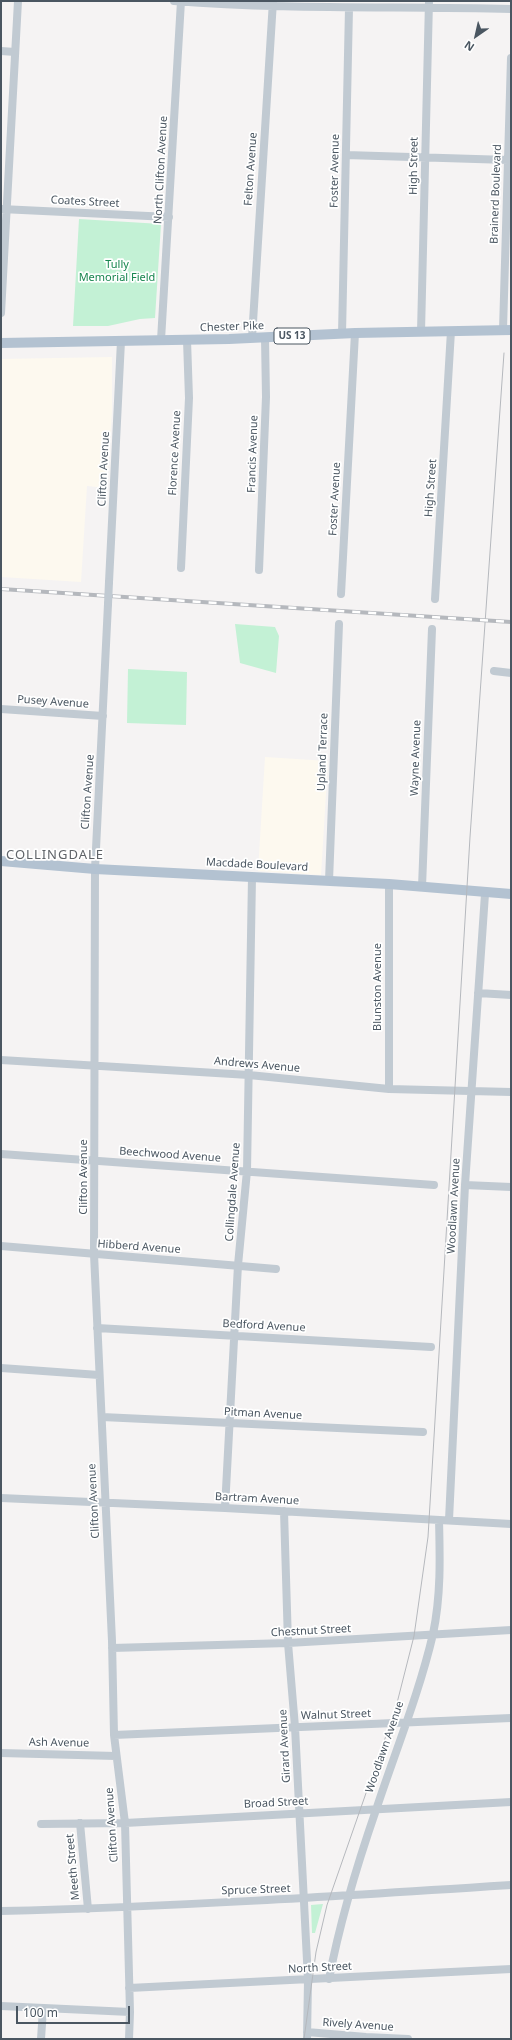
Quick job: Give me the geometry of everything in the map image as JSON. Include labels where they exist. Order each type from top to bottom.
[{"type":"main road","name":"Chester Pike","points":[[1,343],[265,338],[355,333],[507,330]]},
{"type":"main road","name":"Macdade Boulevard","points":[[1,862],[95,869],[390,884],[485,894],[511,894]]},
{"type":"street","points":[[1,313],[4,209],[18,1]]},
{"type":"street","points":[[179,1],[272,3],[349,8],[429,4],[511,9]]},
{"type":"street","name":"North Clifton Avenue","points":[[161,340],[169,217],[179,1]]},
{"type":"street","name":"Felton Avenue","points":[[252,338],[272,3]]},
{"type":"street","name":"High Street","points":[[421,332],[429,4]]},
{"type":"street","name":"Foster Avenue","points":[[342,334],[349,8]]},
{"type":"street","points":[[1,51],[15,52]]},
{"type":"street","name":"Brainerd Boulevard","points":[[507,330],[508,160],[511,58]]},
{"type":"street","points":[[346,155],[508,160]]},
{"type":"street","name":"Coates Street","points":[[4,209],[169,217]]},
{"type":"street","name":"High Street","points":[[435,599],[451,331]]},
{"type":"street","name":"Foster Avenue","points":[[341,594],[355,333]]},
{"type":"street","name":"Francis Avenue","points":[[259,570],[266,397],[265,338]]},
{"type":"street","name":"Florence Avenue","points":[[181,568],[189,398],[187,340]]},
{"type":"street","name":"Clifton Avenue","points":[[121,341],[95,869],[93,1066],[96,1161],[94,1254],[106,1502],[114,1735],[125,1822],[130,1988],[129,2039]]},
{"type":"street","name":"Upland Terrace","points":[[328,882],[339,624]]},
{"type":"street","name":"Wayne Avenue","points":[[422,887],[432,629]]},
{"type":"street","points":[[494,671],[511,673]]},
{"type":"street","name":"Pusey Avenue","points":[[1,709],[103,716]]},
{"type":"street","name":"Collingdale Avenue","points":[[225,1508],[231,1423],[238,1265],[247,1171],[252,877]]},
{"type":"street","name":"Blunston Avenue","points":[[389,1089],[390,884]]},
{"type":"street","name":"Woodlawn Avenue","points":[[450,1520],[465,1185],[473,1091],[485,894]]},
{"type":"street","points":[[478,993],[511,995]]},
{"type":"street","name":"Andrews Avenue","points":[[1,1060],[249,1075],[389,1089],[511,1092]]},
{"type":"street","name":"Beechwood Avenue","points":[[1,1154],[434,1185]]},
{"type":"street","points":[[465,1185],[511,1187]]},
{"type":"street","name":"Hibberd Avenue","points":[[1,1246],[276,1268]]},
{"type":"street","name":"Bedford Avenue","points":[[97,1328],[431,1347]]},
{"type":"street","points":[[1,1368],[99,1375]]},
{"type":"street","name":"Pitman Avenue","points":[[102,1417],[423,1432]]},
{"type":"street","name":"Bartram Avenue","points":[[1,1498],[284,1511],[511,1524]]},
{"type":"street","name":"Girard Avenue","points":[[284,1511],[288,1643],[295,1727],[308,1980],[307,2035]]},
{"type":"street","name":"Woodlawn Avenue","points":[[329,1979],[348,1896],[406,1723],[433,1634],[440,1586],[440,1520]]},
{"type":"street","name":"Chestnut Street","points":[[112,1648],[288,1643],[511,1630]]},
{"type":"street","name":"Walnut Street","points":[[114,1735],[511,1718]]},
{"type":"street","name":"Ash Avenue","points":[[1,1753],[116,1756]]},
{"type":"street","name":"Broad Street","points":[[41,1824],[125,1822],[511,1802]]},
{"type":"street","name":"Meeth Street","points":[[80,1823],[88,1909]]},
{"type":"street","name":"Spruce Street","points":[[1,1911],[88,1909],[304,1899],[511,1885]]},
{"type":"street","name":"North Street","points":[[130,1988],[511,1969]]},
{"type":"street","points":[[1,2006],[130,2012]]},
{"type":"street","points":[[41,2039],[43,2008]]},
{"type":"street","name":"Rively Avenue","points":[[307,2035],[408,2039]]},
{"type":"shaded area","points":[[112,357],[112,411],[107,488],[87,486],[81,582],[1,577],[1,359]]},
{"type":"shaded area","points":[[265,757],[328,761],[321,875],[258,871]]},
{"type":"green space","name":"Tully Memorial Field","points":[[79,219],[161,224],[155,318],[140,319],[108,326],[73,326]]},
{"type":"green space","points":[[235,624],[275,627],[279,636],[276,673],[240,663]]},
{"type":"green space","points":[[128,669],[187,672],[186,725],[127,723]]},
{"type":"green space","points":[[323,1904],[315,1933],[312,1933],[311,1905]]},
{"type":"tram line","points":[[304,2039],[316,1952],[327,1905],[396,1707],[414,1636],[428,1537],[470,837],[504,353]]},
{"type":"railway","points":[[1,589],[511,622]]},
{"type":"district","name":"COLLINGDALE","points":[[55,855]]}]
